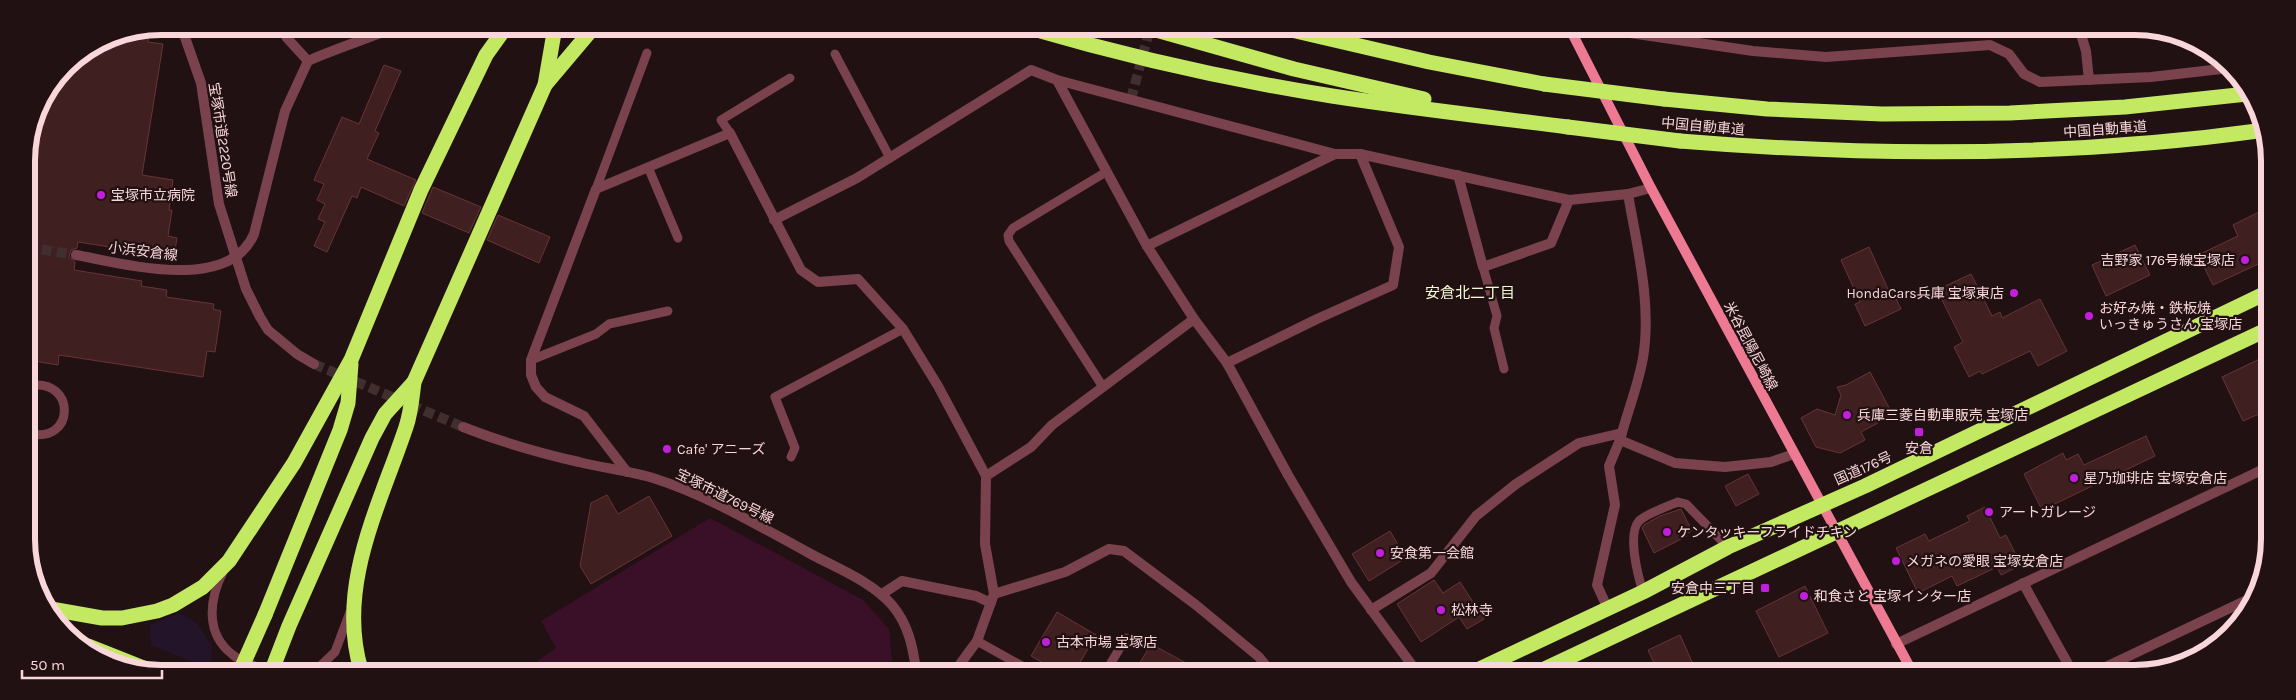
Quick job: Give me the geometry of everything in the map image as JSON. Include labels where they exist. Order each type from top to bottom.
[{"type":"highway","points":[[486,55],[491,35]]},
{"type":"highway","points":[[57,610],[102,618],[122,618],[157,611],[173,605],[203,587],[229,561],[294,464],[351,360],[421,190],[486,55],[500,35]]},
{"type":"highway","points":[[360,665],[354,634],[352,604],[373,516],[406,425],[414,382],[545,85],[554,35]]},
{"type":"highway","points":[[545,85],[587,35]]},
{"type":"highway","points":[[1054,35],[1104,50],[1331,96],[1568,126]]},
{"type":"highway","name":"中国自動車道","points":[[1174,35],[1294,69],[1412,97],[1568,126],[1680,141],[1782,149],[1895,152],[2012,152],[2130,144],[2257,131]]},
{"type":"highway","name":"中国自動車道","points":[[1314,35],[1429,62],[1544,84],[1664,100],[1767,109],[1882,114],[2010,113],[2125,107],[2242,95]]},
{"type":"highway","name":"国道176号","points":[[1488,665],[1643,592],[1728,547],[1874,482],[2261,295]]},
{"type":"highway","points":[[1553,665],[2261,332]]},
{"type":"highway","points":[[243,665],[340,430],[348,403],[351,360]]},
{"type":"highway","points":[[274,665],[289,626],[372,438],[385,414],[414,382]]},
{"type":"main road","name":"米谷昆陽尼崎線","points":[[1573,35],[1651,188],[1908,665]]},
{"type":"street","name":"宝塚市道2220号線","points":[[184,35],[201,83],[219,204],[235,258],[257,313],[268,330],[297,354],[314,364]]},
{"type":"street","points":[[286,35],[308,60]]},
{"type":"street","points":[[235,258],[249,245],[254,234],[285,111],[308,60],[368,35]]},
{"type":"street","points":[[1639,35],[1753,51],[1826,57],[1990,45],[2009,54],[2024,74],[2040,82],[2151,77],[2221,69]]},
{"type":"street","points":[[2081,35],[2086,51],[2089,80]]},
{"type":"street","points":[[774,220],[857,178],[1031,70],[1057,80],[1335,154],[1360,154],[1570,200],[1628,194],[1651,188]]},
{"type":"street","points":[[1057,80],[1147,246],[1194,319],[1227,363],[1288,475],[1346,574],[1412,665]]},
{"type":"street","points":[[627,472],[584,416],[545,396],[536,388],[531,375],[531,360],[596,189],[730,133],[801,270],[818,282],[858,279],[903,329],[938,386],[986,476],[985,544],[992,598],[977,641],[959,665]]},
{"type":"street","points":[[1147,246],[1335,154]]},
{"type":"street","points":[[1227,363],[1317,319],[1393,285],[1399,247],[1360,154]]},
{"type":"street","points":[[1458,176],[1483,267],[1551,243],[1570,200]]},
{"type":"street","points":[[1608,608],[1597,585],[1615,504],[1609,466],[1621,436],[1643,359],[1646,322],[1642,280],[1628,194]]},
{"type":"street","name":"小浜安倉線","points":[[76,256],[170,270],[223,264],[235,258]]},
{"type":"street","points":[[986,476],[1031,447],[1052,426],[1194,319]]},
{"type":"street","name":"宝塚市道769号線","points":[[463,427],[505,443],[542,454],[652,478],[706,500],[852,576],[882,594],[901,617],[909,633],[915,665]]},
{"type":"street","points":[[1371,610],[1430,573],[1476,516],[1516,484],[1579,443],[1621,436],[1675,464],[1725,467],[1771,462],[1794,454]]},
{"type":"street","points":[[1896,644],[2261,473]]},
{"type":"street","points":[[882,594],[902,580],[992,598],[1065,572],[1109,549],[1124,551],[1203,611],[1259,657],[1265,665]]},
{"type":"street","points":[[2023,583],[2069,665]]},
{"type":"street","points":[[2110,665],[2244,601]]},
{"type":"lane","points":[[596,189],[647,53]]},
{"type":"lane","points":[[835,54],[890,158]]},
{"type":"lane","points":[[730,133],[721,120],[790,78]]},
{"type":"lane","points":[[648,167],[678,238]]},
{"type":"lane","points":[[1101,176],[1013,228],[1008,235],[1008,241],[1102,387]]},
{"type":"lane","points":[[1483,267],[1497,316],[1494,328],[1504,369]]},
{"type":"lane","points":[[531,360],[596,334],[609,324],[668,311]]},
{"type":"lane","points":[[791,457],[795,448],[775,398],[903,329]]},
{"type":"lane","points":[[35,386],[44,385],[56,390],[64,401],[65,407],[62,420],[56,430],[44,435],[35,434]]},
{"type":"lane","points":[[1643,592],[1636,571],[1634,530],[1640,520],[1678,502],[1686,504],[1728,547]]},
{"type":"lane","points":[[229,561],[212,599],[211,613],[214,626],[225,649],[234,657],[253,665]]},
{"type":"lane","points":[[321,665],[335,652],[352,604]]},
{"type":"lane","points":[[1110,665],[1126,638]]},
{"type":"lane","points":[[977,641],[1020,665]]},
{"type":"shaded area","points":[[710,518],[863,600],[889,629],[892,665],[532,665],[556,648],[541,621]]},
{"type":"shaded area","points":[[177,614],[194,621],[212,646],[210,665],[200,665],[151,645],[150,625]]},
{"type":"building","name":"宝塚市立病院","points":[[149,35],[148,42],[163,44],[142,175],[173,180],[169,210],[172,210],[168,236],[177,238],[174,257],[78,242],[77,248],[71,250],[69,257],[75,262],[74,270],[142,281],[141,286],[167,290],[166,297],[214,304],[213,309],[221,311],[215,352],[207,351],[203,377],[59,355],[58,365],[35,361],[35,173],[40,140],[37,139],[39,128],[48,105],[61,84],[78,66],[98,52],[136,37]]},
{"type":"building","points":[[384,65],[401,71],[375,131],[379,133],[367,159],[416,180],[404,206],[361,187],[357,198],[352,196],[327,252],[314,246],[325,222],[318,219],[325,204],[317,200],[324,184],[314,180],[342,117],[359,124]]},
{"type":"building","points":[[433,187],[481,207],[469,233],[422,213]]},
{"type":"building","points":[[2261,211],[2261,263],[2213,285],[2198,255],[2238,236],[2233,225]]},
{"type":"building","points":[[498,215],[550,237],[539,263],[487,240]]},
{"type":"building","points":[[2135,245],[2150,275],[2106,296],[2092,265]]},
{"type":"building","points":[[1869,247],[1888,289],[1891,288],[1901,309],[1865,326],[1855,304],[1860,302],[1841,260]]},
{"type":"building","points":[[1971,274],[1992,316],[2000,312],[2002,318],[2040,299],[2067,351],[2038,366],[2030,351],[1982,374],[1980,371],[1969,377],[1954,347],[1963,342],[1937,290]]},
{"type":"building","points":[[2261,358],[2261,413],[2243,421],[2222,377]]},
{"type":"building","points":[[1870,372],[1893,415],[1861,432],[1865,440],[1840,453],[1816,447],[1801,418],[1817,409],[1835,415],[1841,395],[1837,387],[1846,385]]},
{"type":"building","points":[[2146,436],[2155,456],[2042,510],[2024,474],[2063,453],[2066,460],[2078,454],[2084,465]]},
{"type":"building","points":[[1748,474],[1759,494],[1736,506],[1725,486]]},
{"type":"building","points":[[607,495],[618,514],[649,496],[672,536],[591,584],[580,566],[591,503]]},
{"type":"building","points":[[1985,507],[2000,538],[2006,535],[2021,565],[2001,575],[1997,567],[1957,586],[1952,576],[1918,593],[1896,548],[1925,534],[1929,541],[1970,521],[1967,516]]},
{"type":"building","name":"ケンタッキーフライドチキン","points":[[1681,509],[1692,531],[1686,534],[1687,536],[1654,553],[1642,528],[1660,516]]},
{"type":"building","points":[[1390,531],[1406,558],[1369,581],[1352,554]]},
{"type":"building","points":[[1434,580],[1443,593],[1460,582],[1484,619],[1467,629],[1459,617],[1421,642],[1397,604]]},
{"type":"building","points":[[1805,586],[1828,633],[1779,657],[1756,611]]},
{"type":"building","points":[[1057,612],[1096,635],[1078,665],[1047,665],[1031,656]]},
{"type":"building","points":[[1680,635],[1693,665],[1655,665],[1648,650]]},
{"type":"building","points":[[1151,644],[1190,665],[1139,665]]},
{"type":"tunnel","points":[[1131,99],[1148,35]]},
{"type":"tunnel","points":[[35,248],[76,255]]},
{"type":"tunnel","points":[[314,364],[463,427]]},
{"type":"place","name":"宝塚市立病院","points":[[101,195]]},
{"type":"place","name":"吉野家 176号線宝塚店","points":[[2245,260]]},
{"type":"place","name":"HondaCars兵庫 宝塚東店","points":[[2014,293]]},
{"type":"place","name":"お好み焼・鉄板焼 いっきゅうさん 宝塚店","points":[[2089,316]]},
{"type":"place","name":"兵庫三菱自動車販売 宝塚店","points":[[1847,415]]},
{"type":"place","name":"安倉","points":[[1919,432]]},
{"type":"place","name":"Cafe' アニーズ","points":[[667,449]]},
{"type":"place","name":"星乃珈琲店 宝塚安倉店","points":[[2074,478]]},
{"type":"place","name":"アートガレージ","points":[[1989,512]]},
{"type":"place","name":"ケンタッキーフライドチキン","points":[[1667,532]]},
{"type":"place","name":"安食第一会館","points":[[1380,553]]},
{"type":"place","name":"メガネの愛眼 宝塚安倉店","points":[[1896,561]]},
{"type":"place","name":"安倉中三丁目","points":[[1765,588]]},
{"type":"place","name":"和食さと 宝塚インター店","points":[[1804,596]]},
{"type":"place","name":"松林寺","points":[[1441,610]]},
{"type":"place","name":"古本市場 宝塚店","points":[[1046,642]]},
{"type":"district","name":"安倉北二丁目","points":[[1470,293]]}]
